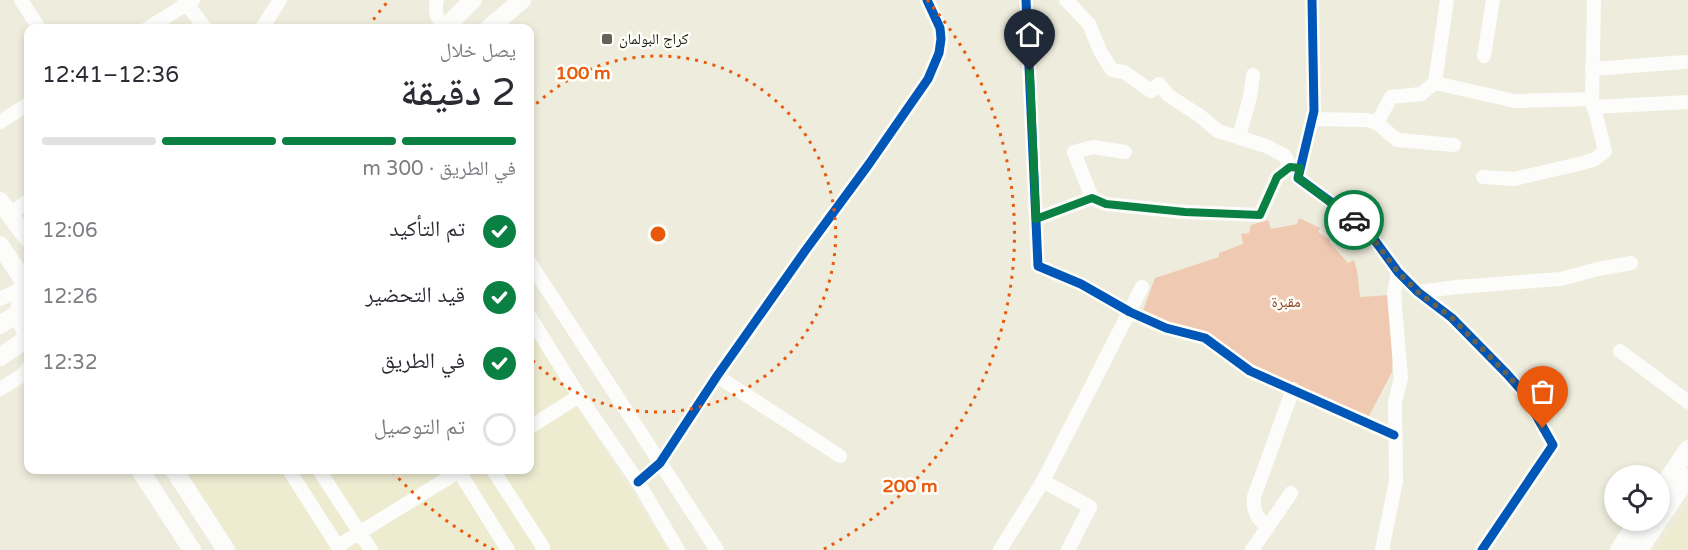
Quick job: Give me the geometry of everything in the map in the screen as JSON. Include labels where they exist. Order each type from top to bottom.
[{"type":"main road","points":[[449,24],[473,0]]},
{"type":"main road","points":[[494,24],[522,0]]},
{"type":"main road","points":[[4,208],[24,234]]},
{"type":"main road","points":[[0,245],[24,280]]},
{"type":"main road","points":[[24,292],[20,299],[19,313],[24,328]]},
{"type":"main road","points":[[0,325],[19,313]]},
{"type":"main road","points":[[0,357],[24,339]]},
{"type":"main road","points":[[1670,476],[1688,449]]},
{"type":"main road","points":[[143,474],[192,550]]},
{"type":"main road","points":[[177,474],[226,550]]},
{"type":"main road","points":[[1670,504],[1688,477]]},
{"type":"main road","points":[[1619,550],[1632,531]]},
{"type":"main road","points":[[1639,550],[1652,531]]},
{"type":"street","points":[[21,0],[36,24]]},
{"type":"street","points":[[265,24],[280,0]]},
{"type":"street","points":[[437,0],[435,13],[442,24]]},
{"type":"street","points":[[638,482],[660,463],[717,376],[928,79],[939,53],[941,39],[940,28],[927,0]]},
{"type":"street","points":[[1026,0],[1038,266],[1081,284],[1130,312],[1166,328],[1205,338],[1250,371],[1394,435]]},
{"type":"street","points":[[1066,0],[1089,24],[1100,51],[1112,70],[1124,72],[1151,91],[1159,84],[1168,95],[1218,131],[1266,146],[1285,156],[1295,168],[1298,178],[1365,228],[1398,272],[1418,292],[1452,318],[1522,392],[1553,445],[1482,550]]},
{"type":"street","points":[[1036,219],[1092,198],[1106,204],[1185,212],[1260,215],[1277,177],[1295,168],[1314,111],[1312,0]]},
{"type":"street","points":[[1377,123],[1391,97],[1421,94],[1435,83],[1447,0]]},
{"type":"street","points":[[1484,56],[1493,0]]},
{"type":"street","points":[[1483,177],[1514,178],[1595,159],[1605,151],[1593,103],[1594,0]]},
{"type":"street","points":[[154,24],[188,1],[202,24]]},
{"type":"street","points":[[1592,69],[1685,62]]},
{"type":"street","points":[[1239,137],[1250,97],[1253,75]]},
{"type":"street","points":[[1435,83],[1515,101],[1688,102]]},
{"type":"street","points":[[0,122],[24,107]]},
{"type":"street","points":[[1312,119],[1367,120],[1377,123],[1397,140],[1454,145]]},
{"type":"street","points":[[1092,198],[1074,152],[1093,147],[1125,152]]},
{"type":"street","points":[[4,208],[24,202]]},
{"type":"street","points":[[1418,292],[1561,279],[1631,263]]},
{"type":"street","points":[[534,269],[717,550]]},
{"type":"street","points":[[1382,550],[1395,481],[1395,402],[1401,378],[1394,293],[1398,272]]},
{"type":"street","points":[[1000,550],[1043,481],[1142,287]]},
{"type":"street","points":[[0,298],[24,288]]},
{"type":"street","points":[[534,323],[579,396],[638,482],[678,550]]},
{"type":"street","points":[[1620,351],[1688,402]]},
{"type":"street","points":[[0,390],[24,373]]},
{"type":"street","points":[[717,376],[840,456]]},
{"type":"street","points":[[1267,528],[1256,516],[1253,506],[1254,497],[1293,389]]},
{"type":"street","points":[[534,424],[579,396]]},
{"type":"street","points":[[292,474],[339,548],[360,532],[453,474]]},
{"type":"street","points":[[322,474],[371,550]]},
{"type":"street","points":[[461,474],[508,550]]},
{"type":"street","points":[[496,474],[543,550]]},
{"type":"street","points":[[1043,481],[1090,507],[1068,550]]},
{"type":"street","points":[[1252,550],[1291,493]]},
{"type":"shaded area","points":[[534,338],[668,550],[238,550],[189,474],[534,474]]},
{"type":"shaded area","points":[[1688,503],[1688,550],[1656,550]]},
{"type":"green space","name":"مقبرة","points":[[1299,218],[1320,228],[1318,232],[1330,240],[1329,242],[1348,263],[1354,260],[1360,297],[1389,295],[1393,350],[1392,372],[1369,416],[1260,372],[1143,311],[1155,278],[1219,257],[1219,253],[1243,244],[1241,234],[1249,233],[1251,225],[1268,220],[1271,229],[1297,224]]},
{"type":"cycle path","points":[[638,482],[660,463],[717,376],[928,79],[939,53],[941,39],[940,28],[927,0]]},
{"type":"cycle path","points":[[1026,0],[1038,266],[1081,284],[1130,312],[1166,328],[1205,338],[1250,371],[1394,435]]},
{"type":"cycle path","points":[[1312,0],[1314,111],[1298,178],[1365,227],[1398,272],[1418,292],[1452,318],[1507,374],[1523,392],[1553,445],[1482,550]]},
{"type":"way so far","points":[[1354,220],[1365,228],[1398,272],[1418,292],[1452,318],[1507,374],[1522,392],[1543,428]]},
{"type":"place","name":"كراج البولمان","points":[[607,39]]},
{"type":"route","points":[[1030,71],[1036,219],[1092,198],[1106,204],[1185,212],[1260,215],[1277,177],[1290,167],[1300,168],[1298,178],[1354,220]]}]
